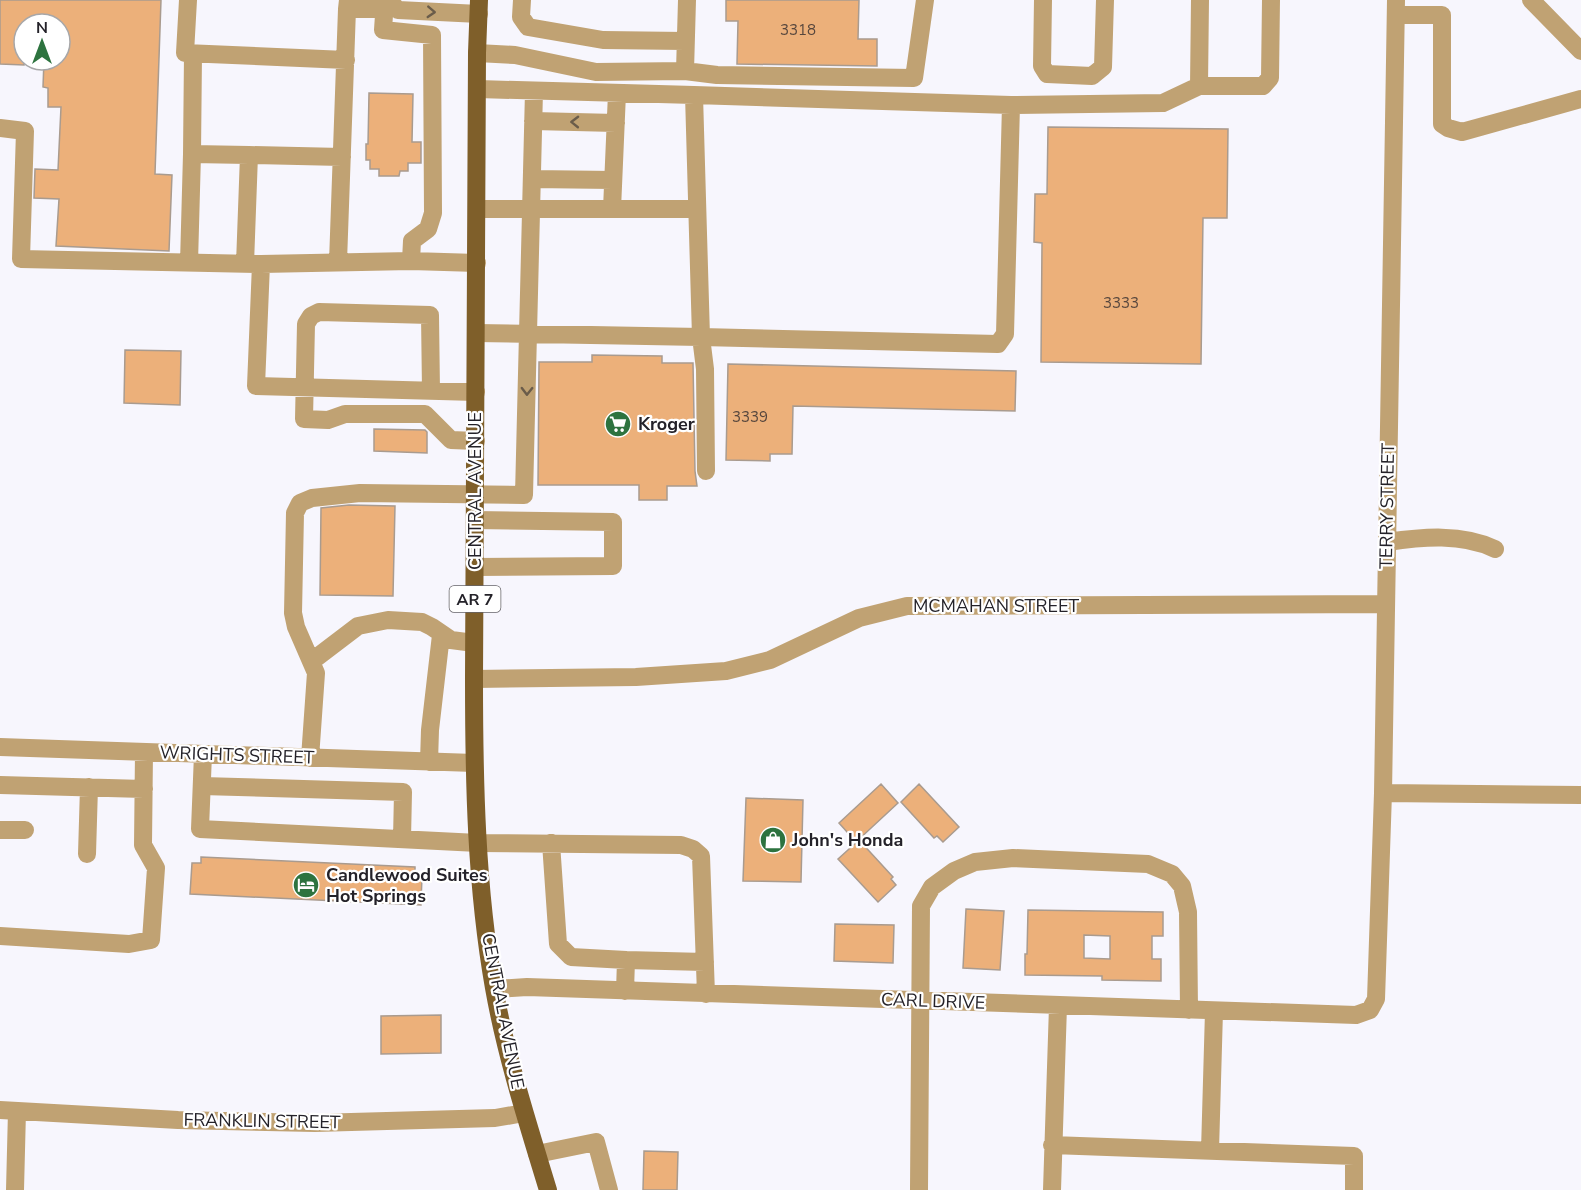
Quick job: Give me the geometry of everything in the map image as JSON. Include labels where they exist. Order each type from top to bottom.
[{"type":"main road","name":"CENTRAL AVENUE","points":[[479,7],[474,644],[474,764],[478,843],[484,915],[495,989],[524,1113],[548,1190]]},
{"type":"street","points":[[188,0],[185,53],[346,60]]},
{"type":"street","points":[[522,0],[521,17],[528,27],[603,40],[685,41]]},
{"type":"street","points":[[670,0],[687,0],[685,70]]},
{"type":"street","points":[[477,53],[516,55],[596,72],[685,70],[717,75],[914,78],[925,0]]},
{"type":"street","points":[[1043,0],[1042,66],[1047,74],[1092,76],[1103,67],[1105,0]]},
{"type":"street","points":[[1199,86],[1200,0]]},
{"type":"street","points":[[478,90],[694,94],[1011,105],[1163,103],[1199,86],[1263,86],[1270,78],[1271,0]]},
{"type":"street","points":[[1531,0],[1581,51]]},
{"type":"street","points":[[385,3],[383,30],[432,35],[434,213],[428,229],[412,241],[411,261]]},
{"type":"street","points":[[338,262],[348,4],[385,3],[398,10],[479,7]]},
{"type":"street","points":[[1396,7],[1446,7],[1442,123],[1448,128],[1462,132],[1581,99]]},
{"type":"street","name":"TERRY STREET","points":[[1370,1010],[1376,999],[1383,793],[1396,7]]},
{"type":"street","points":[[189,263],[193,54]]},
{"type":"street","points":[[310,758],[316,673],[296,627],[293,613],[295,513],[300,503],[312,498],[360,494],[524,495],[534,92]]},
{"type":"street","points":[[612,209],[617,93]]},
{"type":"street","points":[[694,94],[702,299],[701,337],[705,369],[706,471]]},
{"type":"street","points":[[476,333],[998,344],[1005,334],[1011,105]]},
{"type":"street","points":[[533,122],[616,123]]},
{"type":"street","points":[[0,129],[25,130],[21,259],[253,264],[411,261],[477,263]]},
{"type":"street","points":[[192,154],[342,156]]},
{"type":"street","points":[[249,155],[256,386],[476,392]]},
{"type":"street","points":[[532,179],[613,180]]},
{"type":"street","points":[[477,209],[697,209]]},
{"type":"street","points":[[431,391],[430,315],[320,312],[311,316],[306,324],[304,419],[328,420],[345,414],[425,414],[451,440],[476,441]]},
{"type":"street","points":[[475,520],[613,522],[613,566],[475,567]]},
{"type":"street","points":[[1387,542],[1410,539],[1468,539],[1495,549]]},
{"type":"street","name":"MCMAHAN STREET","points":[[474,679],[636,678],[726,671],[770,660],[859,618],[908,606],[1386,604]]},
{"type":"street","points":[[312,661],[358,626],[388,620],[422,622],[451,640],[474,644]]},
{"type":"street","points":[[429,762],[430,730],[441,635]]},
{"type":"street","name":"WRIGHTS STREET","points":[[0,747],[474,764]]},
{"type":"street","points":[[0,936],[129,944],[151,940],[156,867],[143,845],[144,752]]},
{"type":"street","points":[[203,754],[200,829],[478,843],[681,845],[693,849],[701,856],[706,994]]},
{"type":"street","points":[[0,785],[144,789]]},
{"type":"street","points":[[202,786],[403,792],[402,839]]},
{"type":"street","points":[[87,854],[89,787]]},
{"type":"street","points":[[1383,793],[1581,795]]},
{"type":"street","points":[[0,830],[25,830]]},
{"type":"street","points":[[551,843],[558,944],[571,957],[705,962]]},
{"type":"street","points":[[919,1190],[921,906],[932,887],[954,871],[975,862],[1013,858],[1148,864],[1172,874],[1182,886],[1188,912],[1189,1010]]},
{"type":"street","points":[[626,960],[626,991]]},
{"type":"street","name":"CARL DRIVE","points":[[495,989],[527,987],[1356,1015],[1370,1010]]},
{"type":"street","points":[[1052,1190],[1058,1006]]},
{"type":"street","points":[[1210,1150],[1214,1011]]},
{"type":"street","points":[[8,1110],[15,1190]]},
{"type":"street","name":"FRANKLIN STREET","points":[[8,1110],[178,1120],[315,1123],[495,1118],[524,1113]]},
{"type":"street","points":[[537,1154],[596,1142],[609,1190]]},
{"type":"street","points":[[1052,1145],[1354,1156],[1354,1190]]},
{"type":"building","points":[[0,0],[161,0],[155,174],[172,175],[169,251],[56,246],[59,199],[34,198],[35,169],[58,170],[61,107],[48,107],[48,88],[43,87],[44,72],[72,72],[72,12],[12,12],[12,64],[0,64]]},
{"type":"building","points":[[726,0],[859,0],[858,39],[877,39],[877,66],[737,64],[738,21],[726,21]]},
{"type":"building","points":[[369,93],[413,94],[412,142],[421,142],[421,163],[408,163],[408,171],[400,171],[399,176],[379,176],[379,169],[370,169],[370,160],[366,160]]},
{"type":"building","points":[[1048,127],[1228,129],[1227,218],[1203,218],[1201,364],[1041,362],[1042,243],[1034,242],[1035,194],[1047,194]]},
{"type":"building","points":[[125,350],[181,351],[180,405],[124,403]]},
{"type":"building","name":"Kroger","points":[[592,355],[662,356],[662,363],[693,363],[697,486],[667,486],[667,500],[639,500],[639,485],[538,485],[539,362],[592,362]]},
{"type":"building","points":[[728,364],[1016,371],[1015,411],[793,406],[792,454],[770,454],[770,461],[726,460]]},
{"type":"building","points":[[374,429],[425,430],[427,432],[427,453],[374,451]]},
{"type":"building","points":[[349,505],[395,506],[393,596],[320,595],[321,508]]},
{"type":"building","points":[[881,784],[898,803],[856,842],[839,823]]},
{"type":"building","points":[[919,784],[959,827],[943,842],[937,836],[934,838],[901,802]]},
{"type":"building","name":"John's Honda","points":[[746,798],[803,800],[801,882],[743,881]]},
{"type":"building","points":[[859,840],[893,877],[891,879],[896,885],[878,902],[838,859]]},
{"type":"building","name":"Candlewood Suites Hot Springs","points":[[201,857],[415,867],[415,875],[422,875],[421,905],[190,894],[192,863],[201,863]]},
{"type":"building","points":[[966,909],[1004,911],[1000,970],[963,968]]},
{"type":"building","points":[[1028,910],[1163,912],[1163,936],[1152,936],[1152,959],[1161,959],[1161,981],[1102,980],[1102,976],[1025,975],[1025,954],[1027,954]],"holes":[[[1084,935],[1110,936],[1110,959],[1084,958]]]},
{"type":"building","points":[[835,924],[894,925],[893,963],[834,961]]},
{"type":"building","points":[[441,1015],[441,1053],[381,1054],[381,1016]]},
{"type":"building","points":[[644,1151],[678,1152],[677,1190],[643,1190]]},
{"type":"place","name":"Kroger","points":[[618,424]]},
{"type":"place","name":"John's Honda","points":[[773,840]]},
{"type":"place","name":"Candlewood Suites Hot Springs","points":[[306,885]]}]
